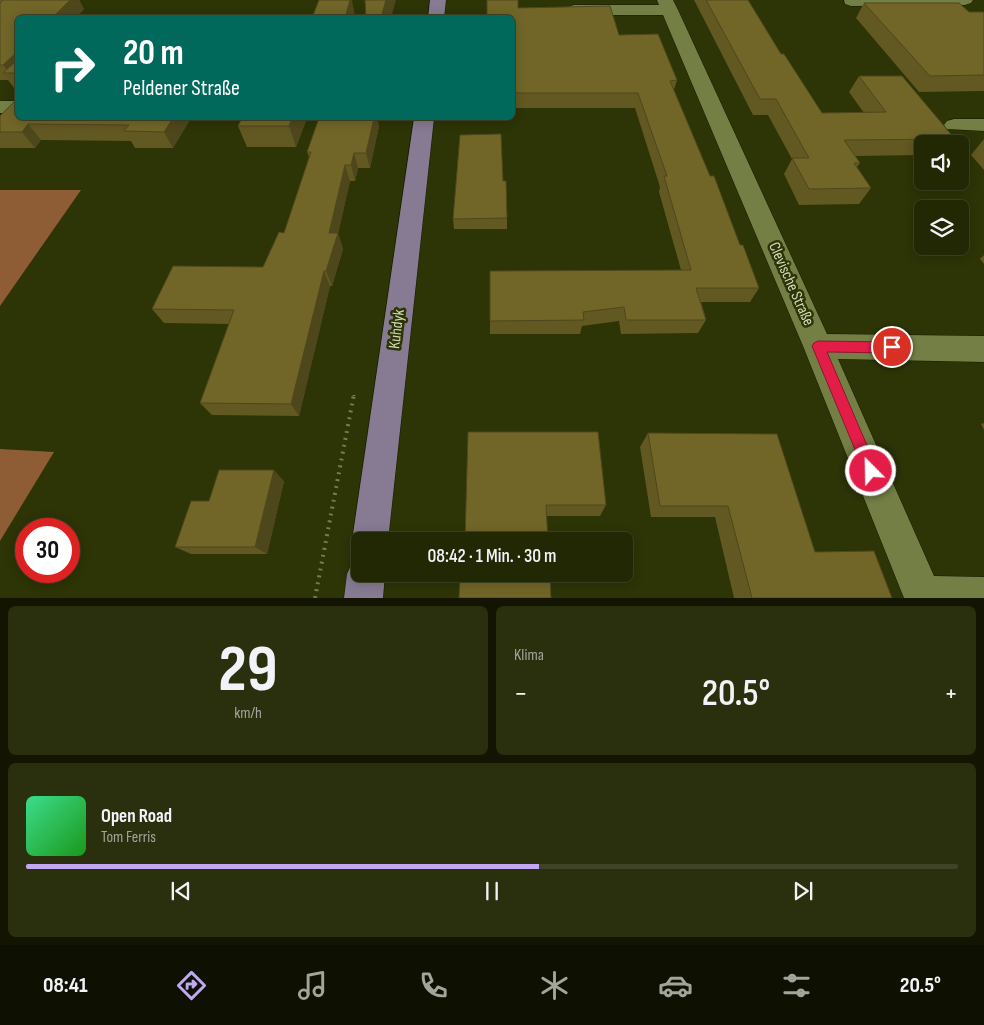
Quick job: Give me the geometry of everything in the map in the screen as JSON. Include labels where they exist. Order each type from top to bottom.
[{"type":"main road","points":[[436,15],[438,0]]},
{"type":"main road","name":"Kuhdyk","points":[[371,532],[424,120]]},
{"type":"main road","points":[[363,598],[365,582]]},
{"type":"street","points":[[851,1],[965,0]]},
{"type":"street","points":[[557,9],[667,5]]},
{"type":"street","name":"Clevische Straße","points":[[667,5],[818,346],[923,596]]},
{"type":"street","points":[[0,106],[15,107]]},
{"type":"street","points":[[954,125],[984,125]]},
{"type":"street","points":[[818,346],[984,349]]},
{"type":"street","points":[[923,596],[984,596]]},
{"type":"shaded area","points":[[0,190],[81,190],[0,306]]},
{"type":"shaded area","points":[[0,449],[54,452],[0,541]]},
{"type":"building","points":[[3,0],[70,0],[55,15],[15,15],[15,54],[3,65],[0,65],[0,3]]},
{"type":"building","points":[[319,0],[350,0],[346,15],[313,15]]},
{"type":"building","points":[[365,0],[386,0],[382,15],[366,15]]},
{"type":"building","points":[[487,0],[518,0],[518,8],[610,6],[619,35],[658,34],[677,80],[670,81],[710,176],[714,176],[740,245],[743,245],[759,288],[696,288],[706,320],[626,320],[624,307],[583,312],[584,320],[490,321],[490,271],[691,270],[664,176],[667,176],[638,93],[515,93],[515,15],[487,15]]},
{"type":"building","points":[[706,0],[748,0],[781,54],[784,54],[822,113],[886,112],[859,76],[902,76],[952,135],[914,135],[914,139],[844,140],[860,163],[854,163],[871,188],[809,189],[792,158],[809,158],[776,99],[760,99]]},
{"type":"building","points":[[864,3],[959,3],[969,12],[984,12],[984,75],[930,76]]},
{"type":"building","points":[[15,62],[15,73],[3,73]]},
{"type":"building","points":[[15,101],[15,120],[172,120],[164,132],[124,131],[129,125],[28,124],[22,132],[0,132],[0,116]]},
{"type":"building","points":[[241,120],[291,120],[289,126],[238,126]]},
{"type":"building","points":[[318,120],[374,120],[366,153],[354,153],[351,165],[345,165],[329,233],[338,233],[326,271],[324,271],[291,404],[200,403],[234,310],[152,309],[173,266],[263,267],[279,232],[284,233],[311,152],[307,152]]},
{"type":"building","points":[[501,134],[503,181],[506,181],[507,218],[453,219],[460,135]]},
{"type":"building","points":[[468,432],[598,432],[606,505],[546,505],[548,532],[465,532]]},
{"type":"building","points":[[648,433],[777,434],[815,552],[874,551],[892,598],[752,598],[728,506],[660,506]]},
{"type":"building","points":[[219,470],[274,470],[255,547],[175,547],[191,501],[209,501]]},
{"type":"building","points":[[460,582],[550,582],[551,598],[459,598]]},
{"type":"route","points":[[871,471],[818,346],[892,347]]}]
